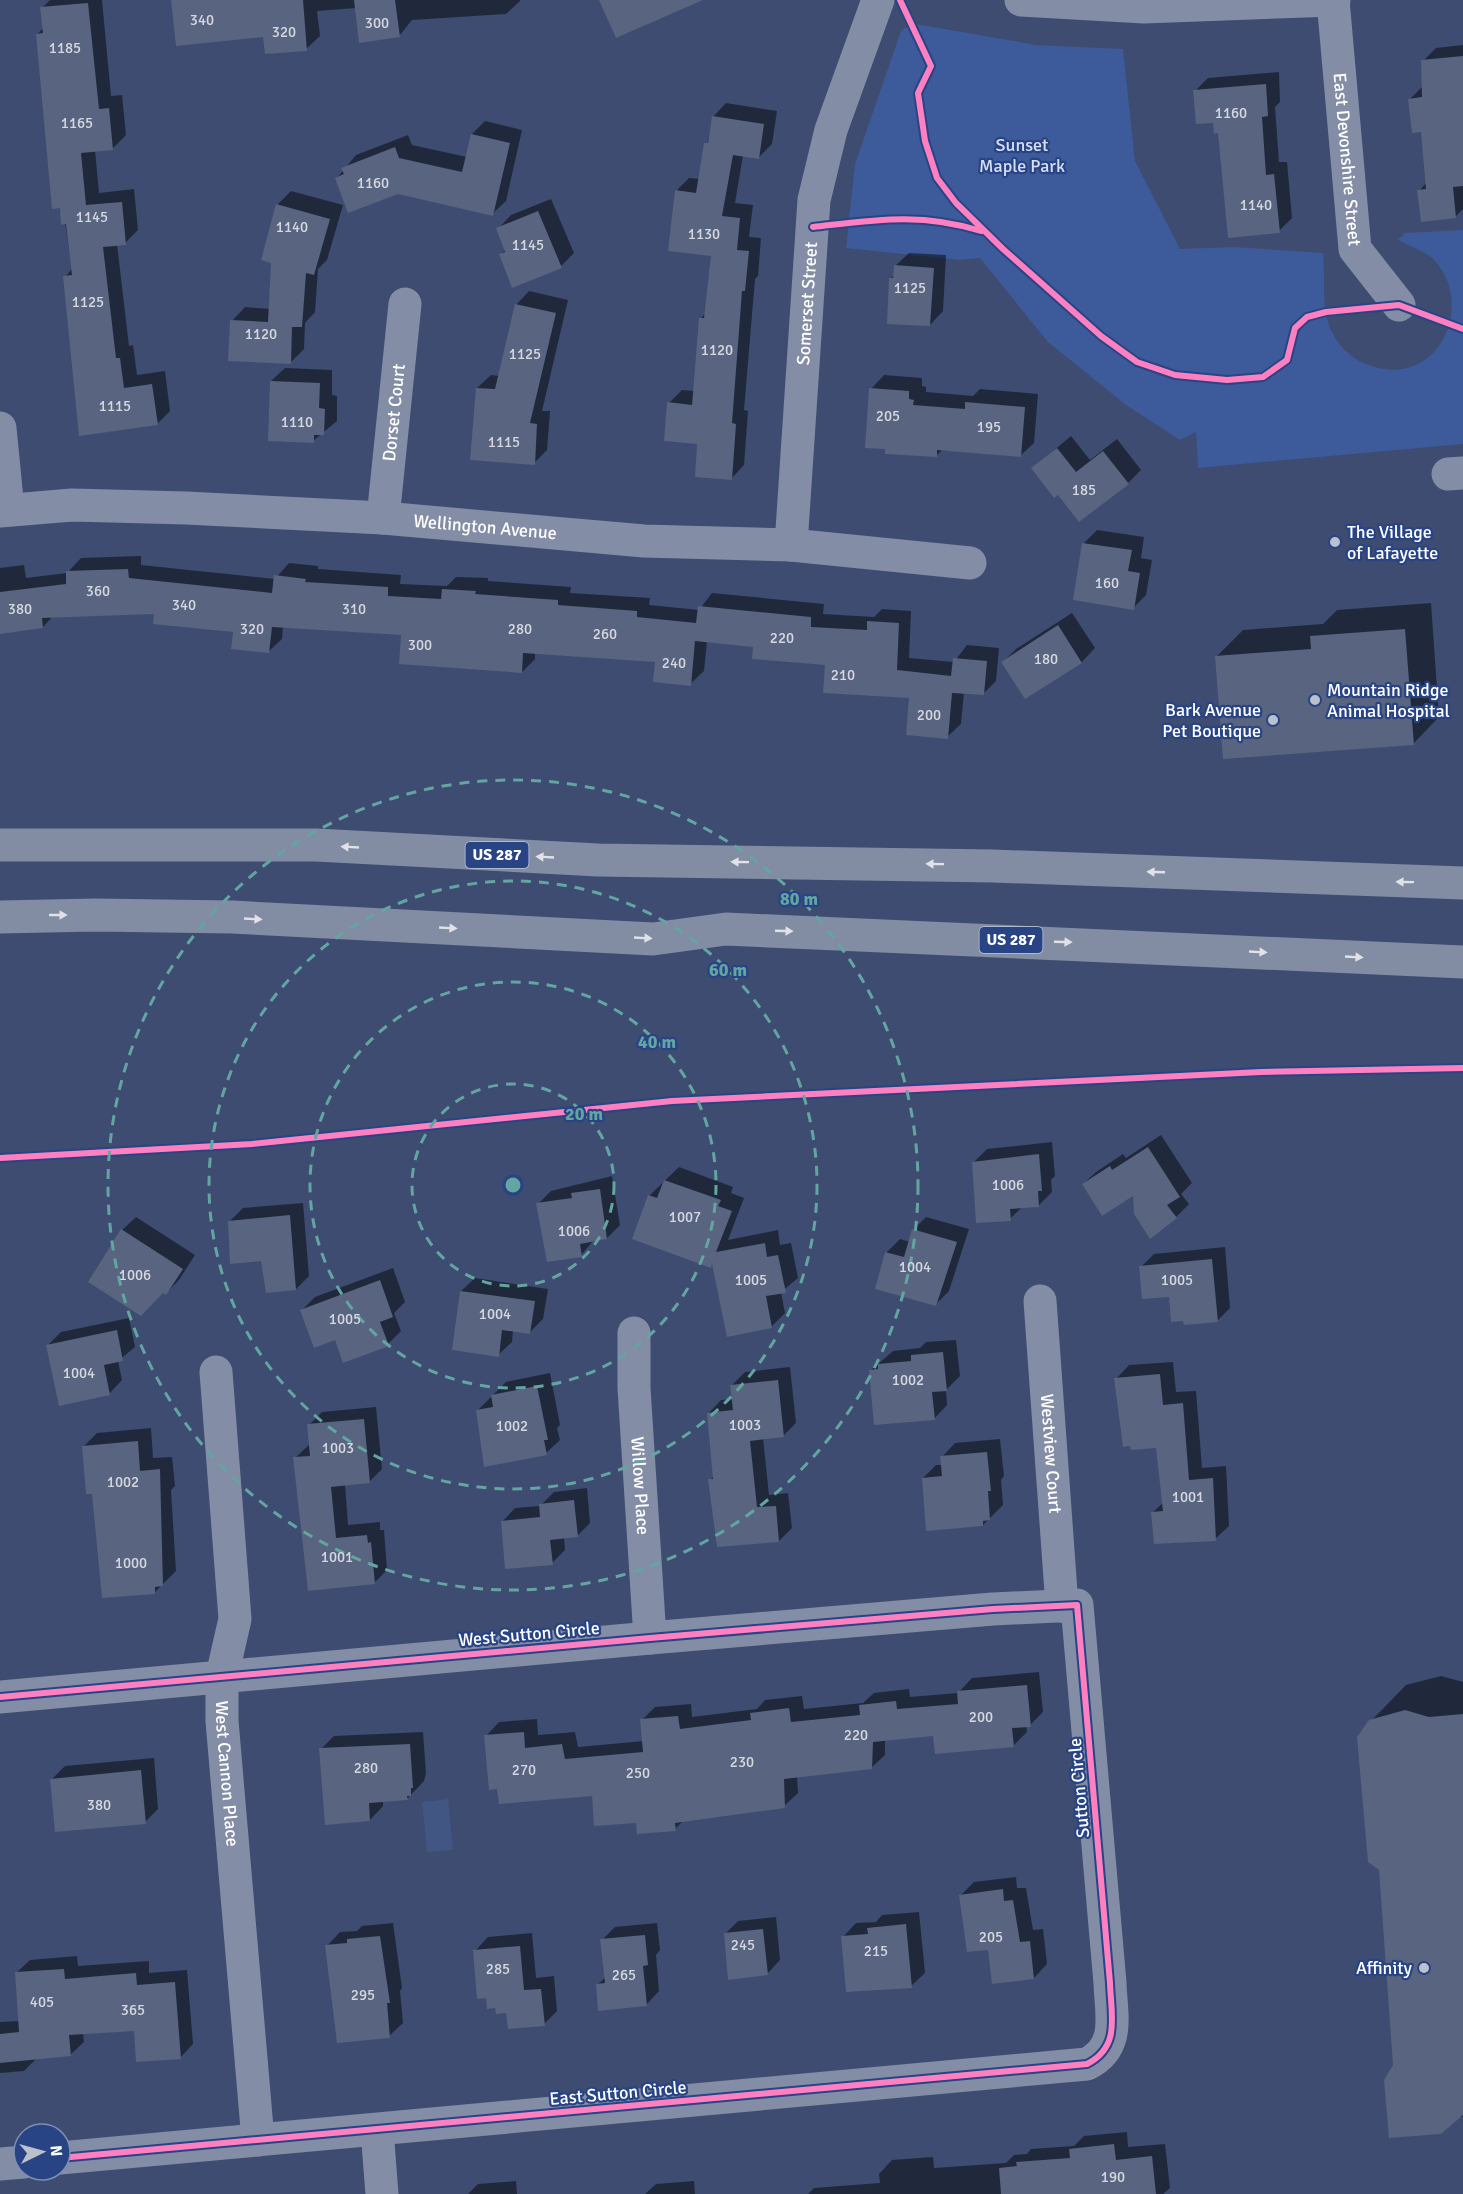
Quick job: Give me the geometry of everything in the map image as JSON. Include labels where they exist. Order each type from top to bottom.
[{"type":"main road","name":"US 287","points":[[0,845],[316,845],[598,860],[973,865],[1463,883]]},
{"type":"main road","name":"US 287","points":[[0,917],[95,915],[232,917],[653,939],[726,928],[1463,963]]},
{"type":"street","name":"Somerset Street","points":[[791,545],[814,200],[831,130],[878,0]]},
{"type":"street","points":[[1021,0],[1144,8],[1333,0]]},
{"type":"street","name":"East Devonshire Street","points":[[1333,0],[1355,249],[1399,305]]},
{"type":"street","name":"Dorset Court","points":[[383,518],[405,304]]},
{"type":"street","points":[[0,428],[4,511]]},
{"type":"street","name":"Wellington Avenue","points":[[4,511],[72,505],[186,507],[383,518],[644,541],[791,545],[970,562]]},
{"type":"street","name":"Westview Court","points":[[1040,1301],[1062,1606]]},
{"type":"street","name":"Willow Place","points":[[634,1333],[634,1388],[650,1638]]},
{"type":"street","name":"West Cannon Place","points":[[216,1371],[235,1619],[222,1676],[222,1721],[258,2140]]},
{"type":"street","name":"Sutton Circle","points":[[1062,1606],[1077,1605],[1110,1983]]},
{"type":"street","name":"West Sutton Circle","points":[[0,1697],[650,1638],[1062,1606]]},
{"type":"street","name":"East Sutton Circle","points":[[72,2157],[1088,2064],[1099,2058],[1111,2041],[1110,1983]]},
{"type":"street","points":[[377,2130],[382,2194]]},
{"type":"green space","name":"Sunset Maple Park","points":[[916,24],[1036,45],[1123,49],[1135,161],[1180,249],[1233,247],[1323,253],[1326,315],[1333,334],[1351,356],[1377,368],[1391,370],[1419,364],[1440,345],[1450,321],[1451,295],[1442,271],[1430,257],[1398,240],[1405,233],[1463,230],[1463,444],[1198,468],[1196,432],[1180,440],[1126,405],[1048,342],[980,258],[959,260],[846,248],[855,164],[901,31]]},
{"type":"shaded area","points":[[448,1799],[453,1850],[427,1852],[422,1802]]},
{"type":"building","points":[[171,0],[303,0],[307,51],[265,54],[263,37],[176,46]]},
{"type":"building","points":[[354,0],[395,0],[400,37],[359,43]]},
{"type":"building","points":[[599,0],[703,0],[616,38]]},
{"type":"building","points":[[88,3],[99,109],[109,108],[113,150],[81,153],[86,205],[122,202],[126,245],[103,247],[116,358],[120,358],[124,388],[152,384],[158,425],[79,436],[63,276],[72,275],[66,224],[61,225],[60,208],[52,209],[36,34],[43,33],[40,7]]},
{"type":"building","points":[[1463,56],[1463,186],[1453,187],[1456,218],[1421,222],[1417,190],[1426,189],[1421,132],[1412,133],[1408,99],[1422,97],[1421,60]]},
{"type":"building","points":[[1266,84],[1268,116],[1262,117],[1266,175],[1274,174],[1280,233],[1228,238],[1218,133],[1214,134],[1213,123],[1196,124],[1193,90]]},
{"type":"building","points":[[712,116],[764,124],[759,159],[733,155],[722,216],[740,218],[737,250],[749,251],[745,291],[742,291],[732,423],[736,424],[732,480],[695,477],[697,444],[664,441],[667,402],[692,405],[699,318],[704,318],[711,256],[668,251],[675,190],[696,193],[704,143],[708,143]]},
{"type":"building","points":[[471,134],[510,143],[493,216],[398,194],[348,213],[335,178],[344,174],[341,168],[395,147],[399,158],[462,172]]},
{"type":"building","points":[[276,204],[330,219],[314,275],[306,273],[302,327],[292,327],[291,364],[228,361],[230,320],[268,322],[271,263],[261,260]]},
{"type":"building","points":[[538,211],[562,268],[512,288],[499,254],[505,252],[496,228]]},
{"type":"building","points":[[894,265],[934,268],[930,326],[887,324],[889,278],[893,278]]},
{"type":"building","points":[[515,304],[556,313],[530,423],[537,424],[535,465],[470,460],[476,388],[495,389]]},
{"type":"building","points":[[270,381],[320,383],[319,408],[325,409],[324,435],[314,435],[314,443],[268,441]]},
{"type":"building","points":[[869,388],[909,391],[909,399],[914,400],[913,405],[965,409],[965,402],[1025,407],[1021,457],[937,450],[937,457],[885,454],[885,449],[865,448]]},
{"type":"building","points":[[1057,448],[1076,472],[1103,451],[1129,484],[1079,522],[1058,495],[1054,498],[1031,468]]},
{"type":"building","points":[[1082,543],[1132,550],[1128,571],[1140,573],[1134,610],[1073,600]]},
{"type":"building","points":[[128,569],[129,578],[272,593],[274,575],[306,579],[305,582],[388,587],[388,596],[441,599],[442,589],[476,591],[475,594],[558,600],[558,605],[637,611],[637,617],[696,623],[698,606],[811,617],[811,627],[867,630],[867,621],[899,623],[897,670],[951,676],[953,658],[987,661],[984,695],[952,693],[948,739],[906,735],[909,698],[823,693],[825,665],[752,659],[753,647],[695,641],[691,686],[653,682],[655,662],[523,653],[522,673],[399,664],[401,635],[272,627],[269,653],[231,649],[233,632],[153,624],[154,614],[42,618],[43,628],[0,634],[0,592],[66,584],[66,571]]},
{"type":"building","points":[[1058,625],[1082,663],[1025,699],[1001,662]]},
{"type":"building","name":"Mountain Ridge Animal Hospital","points":[[1405,629],[1414,745],[1223,759],[1215,656],[1311,649],[1310,636]]},
{"type":"building","points":[[1148,1147],[1180,1197],[1167,1205],[1177,1218],[1150,1239],[1134,1214],[1133,1196],[1102,1216],[1082,1184],[1110,1166],[1112,1170]]},
{"type":"building","points":[[1039,1154],[1042,1191],[1038,1191],[1039,1207],[1010,1209],[1011,1221],[976,1223],[972,1162]]},
{"type":"building","points":[[664,1180],[721,1200],[718,1206],[732,1211],[716,1252],[765,1243],[767,1257],[778,1255],[786,1293],[766,1296],[772,1328],[727,1337],[712,1264],[711,1268],[632,1239],[648,1195],[657,1198]]},
{"type":"building","points":[[600,1189],[607,1239],[580,1244],[582,1257],[547,1262],[536,1203],[572,1198],[571,1193]]},
{"type":"building","points":[[290,1215],[296,1290],[266,1293],[261,1261],[230,1264],[228,1221]]},
{"type":"building","points":[[121,1229],[183,1269],[166,1295],[163,1293],[141,1316],[88,1282]]},
{"type":"building","points":[[912,1229],[957,1242],[936,1306],[875,1289],[885,1252],[904,1257]]},
{"type":"building","points":[[1212,1259],[1218,1322],[1184,1325],[1183,1321],[1171,1322],[1169,1297],[1142,1299],[1139,1266]]},
{"type":"building","points":[[380,1280],[393,1317],[380,1322],[389,1346],[343,1363],[335,1340],[314,1348],[300,1310]]},
{"type":"building","points":[[460,1291],[535,1301],[530,1334],[502,1330],[499,1357],[452,1350]]},
{"type":"building","points":[[117,1330],[123,1361],[104,1365],[110,1395],[59,1406],[46,1345]]},
{"type":"building","points":[[943,1352],[947,1391],[932,1392],[935,1420],[874,1425],[869,1370],[878,1369],[878,1364],[911,1361],[911,1355]]},
{"type":"building","points":[[1160,1374],[1163,1405],[1183,1403],[1189,1480],[1213,1478],[1216,1541],[1154,1544],[1151,1512],[1163,1511],[1156,1448],[1131,1450],[1130,1446],[1123,1447],[1114,1378]]},
{"type":"building","points":[[778,1380],[784,1437],[750,1441],[757,1507],[776,1506],[779,1542],[717,1547],[708,1479],[713,1479],[707,1413],[733,1410],[730,1385]]},
{"type":"building","points":[[537,1386],[548,1440],[544,1440],[547,1455],[484,1467],[476,1410],[493,1407],[491,1395]]},
{"type":"building","points":[[364,1419],[370,1483],[331,1487],[336,1538],[367,1535],[368,1543],[371,1542],[375,1584],[308,1591],[293,1457],[310,1456],[307,1424]]},
{"type":"building","points":[[138,1441],[140,1471],[160,1469],[163,1586],[155,1587],[155,1594],[102,1598],[92,1494],[86,1494],[82,1446]]},
{"type":"building","points":[[987,1452],[991,1491],[988,1491],[990,1520],[983,1521],[983,1526],[926,1531],[922,1478],[942,1476],[940,1456]]},
{"type":"building","points":[[574,1500],[578,1537],[550,1540],[553,1565],[505,1569],[501,1521],[540,1517],[539,1504]]},
{"type":"building","points":[[1027,1685],[1031,1727],[1012,1728],[1014,1747],[935,1754],[933,1736],[873,1742],[872,1769],[784,1779],[785,1808],[675,1823],[676,1831],[637,1834],[636,1823],[594,1826],[592,1796],[499,1804],[497,1789],[489,1790],[484,1735],[524,1732],[525,1748],[562,1744],[565,1759],[643,1752],[640,1719],[678,1716],[680,1729],[751,1720],[750,1713],[789,1708],[791,1722],[860,1715],[859,1705],[896,1701],[897,1709],[958,1704],[957,1691]]},
{"type":"building","name":"Affinity","points":[[1405,1710],[1429,1717],[1463,1714],[1463,2115],[1441,2134],[1389,2138],[1384,2080],[1393,2065],[1379,1870],[1368,1862],[1357,1737],[1369,1720]]},
{"type":"building","points":[[410,1744],[413,1788],[411,1788],[411,1796],[407,1796],[408,1800],[369,1803],[370,1821],[325,1825],[319,1748]]},
{"type":"building","points":[[141,1770],[146,1824],[55,1832],[50,1779]]},
{"type":"building","points":[[1003,1889],[1004,1901],[1013,1900],[1020,1942],[1030,1941],[1034,1979],[992,1984],[988,1950],[967,1952],[959,1895]]},
{"type":"building","points":[[906,1924],[912,1988],[846,1992],[841,1936],[868,1934],[867,1928]]},
{"type":"building","points":[[763,1929],[768,1975],[728,1980],[724,1933]]},
{"type":"building","points":[[645,1935],[648,1965],[643,1966],[647,2006],[598,2011],[596,1984],[605,1983],[600,1939]]},
{"type":"building","points":[[380,1936],[390,2003],[387,2003],[390,2038],[337,2043],[325,1945],[347,1943],[347,1939]]},
{"type":"building","points":[[520,1946],[524,1990],[541,1989],[545,2026],[508,2029],[506,2013],[496,2014],[495,2008],[487,2009],[486,1998],[477,1999],[473,1950]]},
{"type":"building","points":[[64,1969],[65,1979],[136,1973],[137,1985],[175,1982],[181,2059],[136,2062],[134,2031],[69,2035],[71,2056],[0,2063],[0,2034],[19,2032],[15,1972]]},
{"type":"building","points":[[1114,2144],[1116,2160],[1152,2156],[1156,2194],[1001,2194],[999,2168],[1017,2166],[1016,2162],[1070,2158],[1069,2149]]},
{"type":"cycle path","points":[[900,0],[931,66],[918,93],[925,141],[937,178],[956,203],[1003,249],[1101,336],[1137,362],[1175,375],[1227,380],[1263,377],[1287,360],[1295,328],[1307,317],[1326,312],[1399,305],[1463,329]]},
{"type":"cycle path","points":[[813,227],[897,219],[938,221],[981,231]]},
{"type":"cycle path","points":[[0,1158],[252,1144],[672,1101],[1261,1072],[1463,1068]]},
{"type":"cycle path","points":[[0,1697],[650,1638],[993,1609],[1077,1605],[1112,2018],[1112,2029],[1105,2049],[1087,2064],[72,2157]]},
{"type":"place","name":"The Village of Lafayette","points":[[1335,542]]},
{"type":"place","name":"Mountain Ridge Animal Hospital","points":[[1315,700]]},
{"type":"place","name":"Bark Avenue Pet Boutique","points":[[1273,720]]},
{"type":"place","name":"Affinity","points":[[1424,1968]]}]
